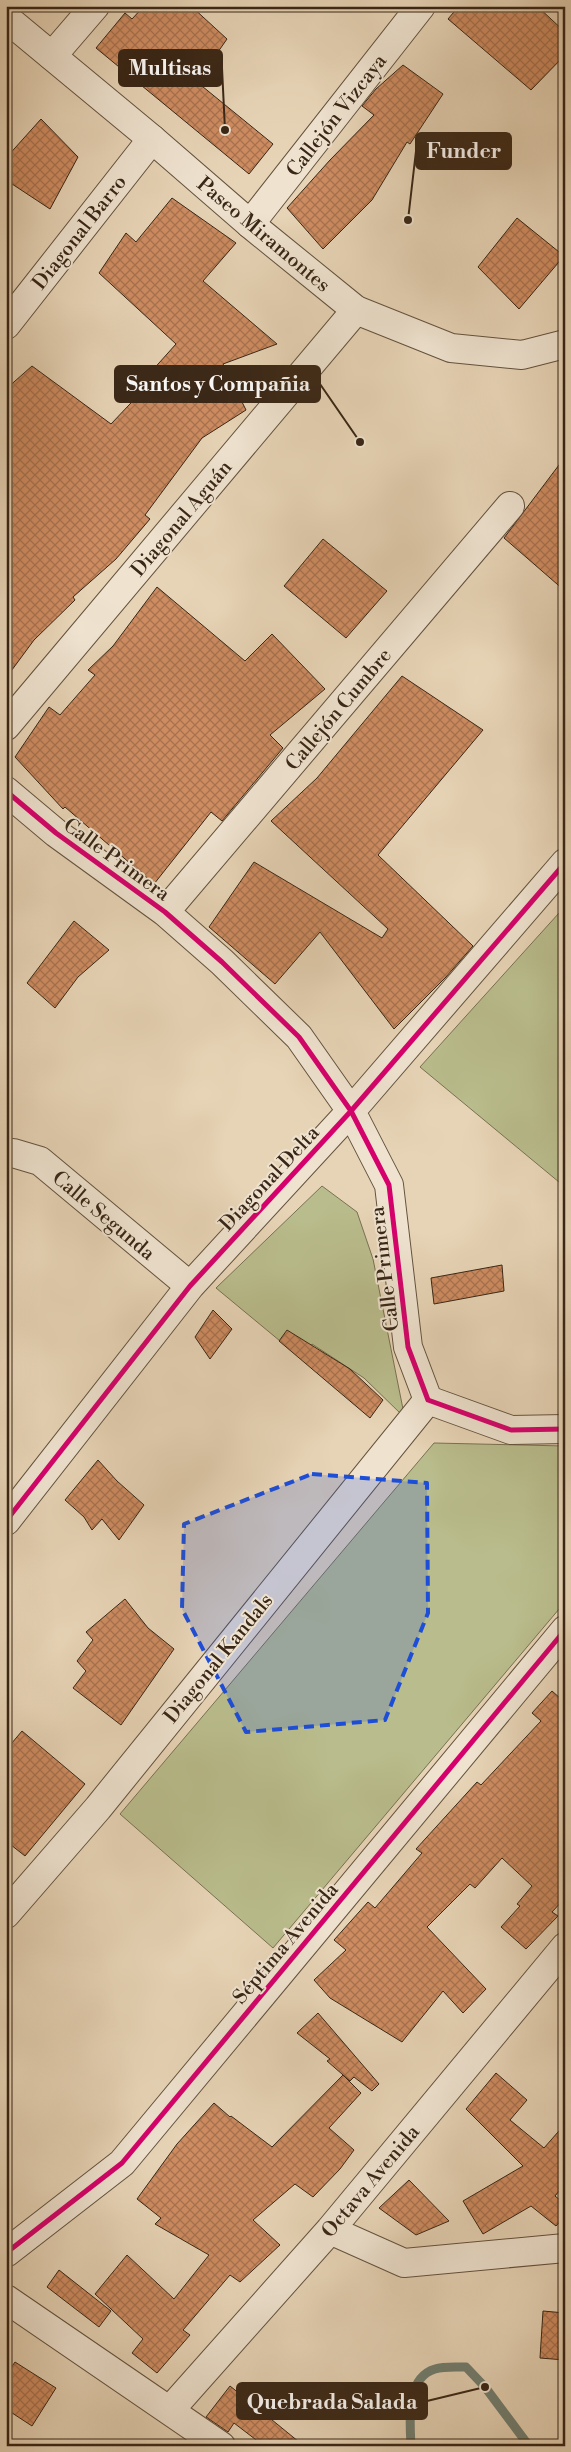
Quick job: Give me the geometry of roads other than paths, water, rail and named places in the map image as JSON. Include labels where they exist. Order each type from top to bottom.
[{"type":"street","points":[[52,56],[94,6]]},
{"type":"street","name":"Callejón Vizcaya","points":[[250,224],[421,6]]},
{"type":"street","name":"Paseo Miramontes","points":[[6,18],[152,139],[250,224],[356,310],[451,348],[522,355],[565,344]]},
{"type":"street","name":"Diagonal Barro","points":[[6,325],[152,139]]},
{"type":"street","name":"Diagonal Aguán","points":[[6,726],[356,310]]},
{"type":"street","name":"Callejón Cumbre","points":[[165,912],[510,506]]},
{"type":"street","name":"Calle Primera","points":[[6,791],[56,833],[165,912],[222,962],[299,1037],[351,1111],[389,1184],[408,1347],[428,1400]]},
{"type":"street","name":"Diagonal Delta","points":[[6,1521],[190,1286],[351,1111],[565,864]]},
{"type":"street","name":"Calle Segunda","points":[[10,1154],[40,1161],[190,1286]]},
{"type":"street","points":[[428,1400],[511,1430],[565,1428]]},
{"type":"street","name":"Diagonal Kandals","points":[[6,1914],[98,1808],[428,1400]]},
{"type":"street","name":"Séptima Avenida","points":[[6,2253],[122,2163],[565,1630]]},
{"type":"street","name":"Octava Avenida","points":[[170,2410],[330,2230],[565,1947]]},
{"type":"street","points":[[330,2230],[404,2263],[565,2248]]},
{"type":"street","points":[[6,2299],[170,2410],[210,2443]]},
{"type":"waterway","points":[[411,2446],[410,2413],[414,2391],[418,2381],[425,2374],[442,2367],[466,2367],[485,2387],[529,2446]]},
{"type":"place","name":"Multisas","points":[[225,130]]},
{"type":"place","name":"Funder","points":[[408,220]]},
{"type":"place","name":"Santos y Compañia","points":[[360,442]]},
{"type":"place","name":"Quebrada Salada","points":[[485,2387]]}]
